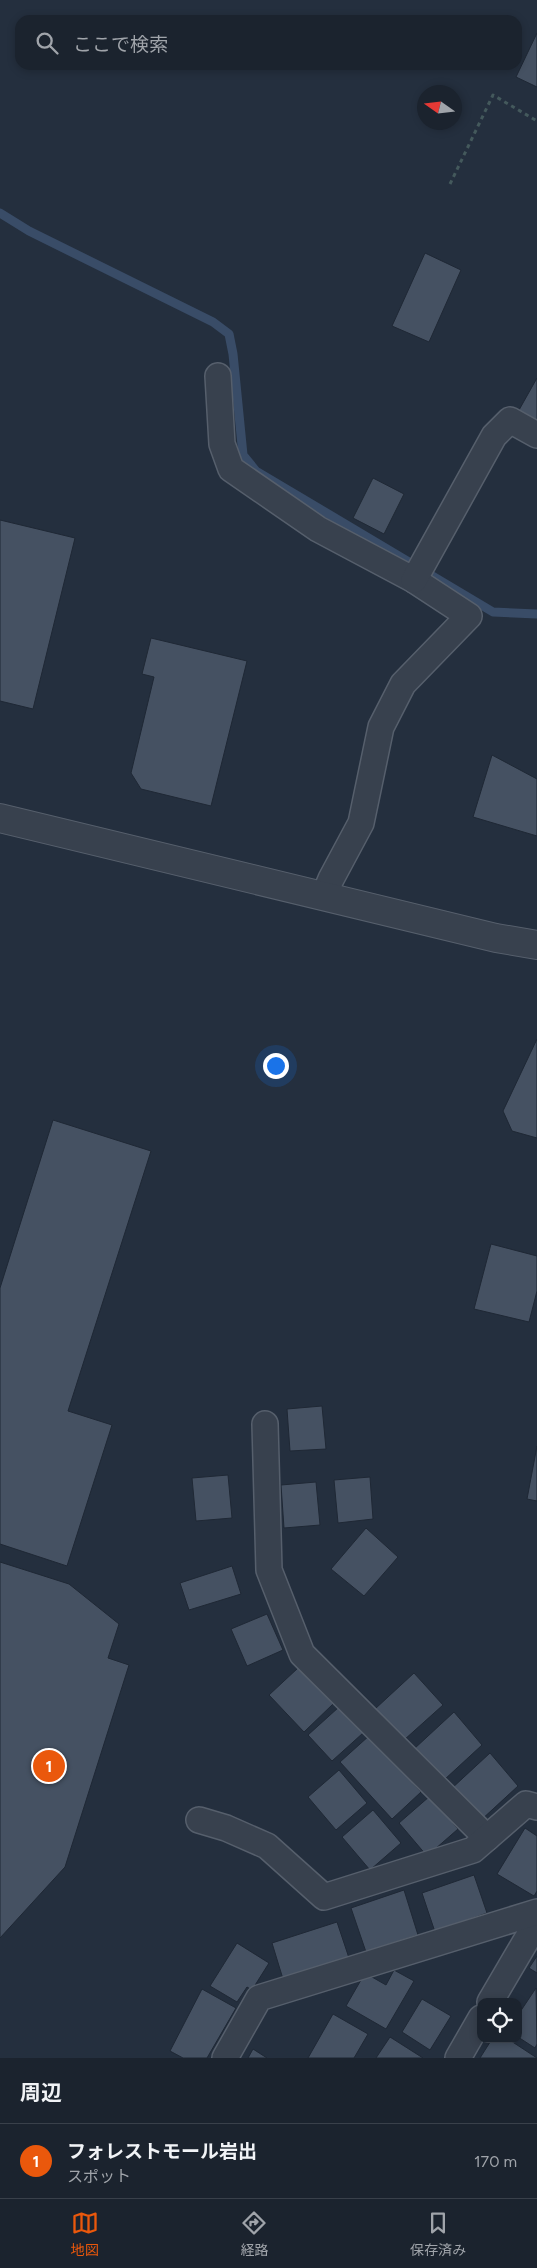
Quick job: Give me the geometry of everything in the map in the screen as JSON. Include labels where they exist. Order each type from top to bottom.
[{"type":"street","points":[[218,376],[222,444],[231,469],[318,529],[414,580],[469,616],[403,684],[381,727],[361,823],[331,878],[324,896]]},
{"type":"street","points":[[414,580],[494,436],[510,420],[537,435]]},
{"type":"street","points":[[0,818],[496,938],[537,945]]},
{"type":"street","points":[[265,1424],[269,1570],[302,1654],[487,1838]]},
{"type":"street","points":[[199,1820],[226,1828],[267,1846],[324,1897],[473,1850],[526,1804],[537,1807]]},
{"type":"street","points":[[225,2058],[259,1998],[537,1912]]},
{"type":"street","points":[[492,1998],[537,1922]]},
{"type":"street","points":[[458,2058],[477,2025]]},
{"type":"path","points":[[450,184],[493,94],[537,121]]},
{"type":"building","points":[[537,33],[537,87],[516,77],[519,70],[522,70],[522,64]]},
{"type":"building","points":[[425,253],[461,270],[429,342],[392,326]]},
{"type":"building","points":[[537,378],[537,421],[519,410]]},
{"type":"building","points":[[373,478],[404,494],[384,534],[353,518]]},
{"type":"building","points":[[0,520],[75,538],[33,709],[0,701]]},
{"type":"building","points":[[151,638],[247,661],[211,806],[141,789],[131,773],[154,677],[142,674]]},
{"type":"building","points":[[492,755],[537,779],[537,836],[473,817]]},
{"type":"building","points":[[537,1039],[537,1138],[512,1131],[503,1111]]},
{"type":"building","points":[[53,1120],[151,1151],[68,1411],[112,1425],[67,1566],[0,1544],[0,1288]]},
{"type":"building","points":[[491,1244],[537,1256],[537,1291],[529,1322],[474,1309]]},
{"type":"building","points":[[322,1406],[326,1449],[290,1451],[287,1409]]},
{"type":"building","points":[[537,1446],[537,1501],[527,1499]]},
{"type":"building","points":[[228,1475],[232,1518],[196,1521],[192,1478]]},
{"type":"building","points":[[370,1477],[373,1519],[338,1523],[334,1480]]},
{"type":"building","points":[[316,1482],[320,1525],[284,1528],[281,1485]]},
{"type":"building","points":[[366,1528],[398,1557],[364,1596],[331,1569]]},
{"type":"building","points":[[0,1562],[69,1584],[119,1624],[108,1658],[129,1665],[65,1867],[0,1938]]},
{"type":"building","points":[[232,1566],[241,1594],[189,1610],[180,1583]]},
{"type":"building","points":[[267,1614],[283,1650],[247,1666],[231,1629]]},
{"type":"building","points":[[298,1668],[333,1704],[304,1732],[269,1695]]},
{"type":"building","points":[[414,1673],[443,1705],[404,1740],[375,1709]]},
{"type":"building","points":[[339,1707],[363,1733],[332,1761],[308,1735]]},
{"type":"building","points":[[454,1712],[482,1745],[444,1780],[414,1749]]},
{"type":"building","points":[[370,1735],[421,1792],[392,1819],[340,1762]]},
{"type":"building","points":[[490,1753],[518,1786],[480,1821],[450,1790]]},
{"type":"building","points":[[339,1770],[367,1803],[336,1830],[308,1797]]},
{"type":"building","points":[[430,1796],[458,1829],[427,1856],[399,1823]]},
{"type":"building","points":[[373,1810],[401,1843],[370,1870],[342,1837]]},
{"type":"building","points":[[525,1828],[537,1836],[537,1891],[534,1896],[497,1874]]},
{"type":"building","points":[[474,1875],[487,1913],[435,1932],[422,1893]]},
{"type":"building","points":[[404,1890],[418,1935],[366,1952],[351,1908]]},
{"type":"building","points":[[337,1922],[349,1958],[283,1979],[272,1943]]},
{"type":"building","points":[[237,1943],[269,1963],[252,1990],[247,1987],[237,2002],[210,1986]]},
{"type":"building","points":[[537,1956],[537,1973],[529,1968]]},
{"type":"building","points":[[394,1970],[414,1981],[386,2029],[346,2006],[365,1973],[386,1985]]},
{"type":"building","points":[[536,1988],[537,2044],[535,2048],[522,2040],[522,2009]]},
{"type":"building","points":[[202,1989],[236,2008],[207,2058],[183,2058],[170,2051]]},
{"type":"building","points":[[422,1999],[451,2016],[430,2050],[402,2032]]},
{"type":"building","points":[[333,2014],[368,2034],[354,2058],[308,2058]]},
{"type":"building","points":[[390,2037],[423,2058],[376,2058]]},
{"type":"building","points":[[489,2043],[514,2043],[537,2058],[480,2058]]},
{"type":"building","points":[[253,2049],[267,2058],[248,2058]]},
{"type":"waterway","points":[[0,213],[29,231],[213,322],[229,334],[233,354],[243,455],[256,471],[493,612],[537,614]]},
{"type":"place","name":"フォレストモール岩出","points":[[49,1766]]}]
